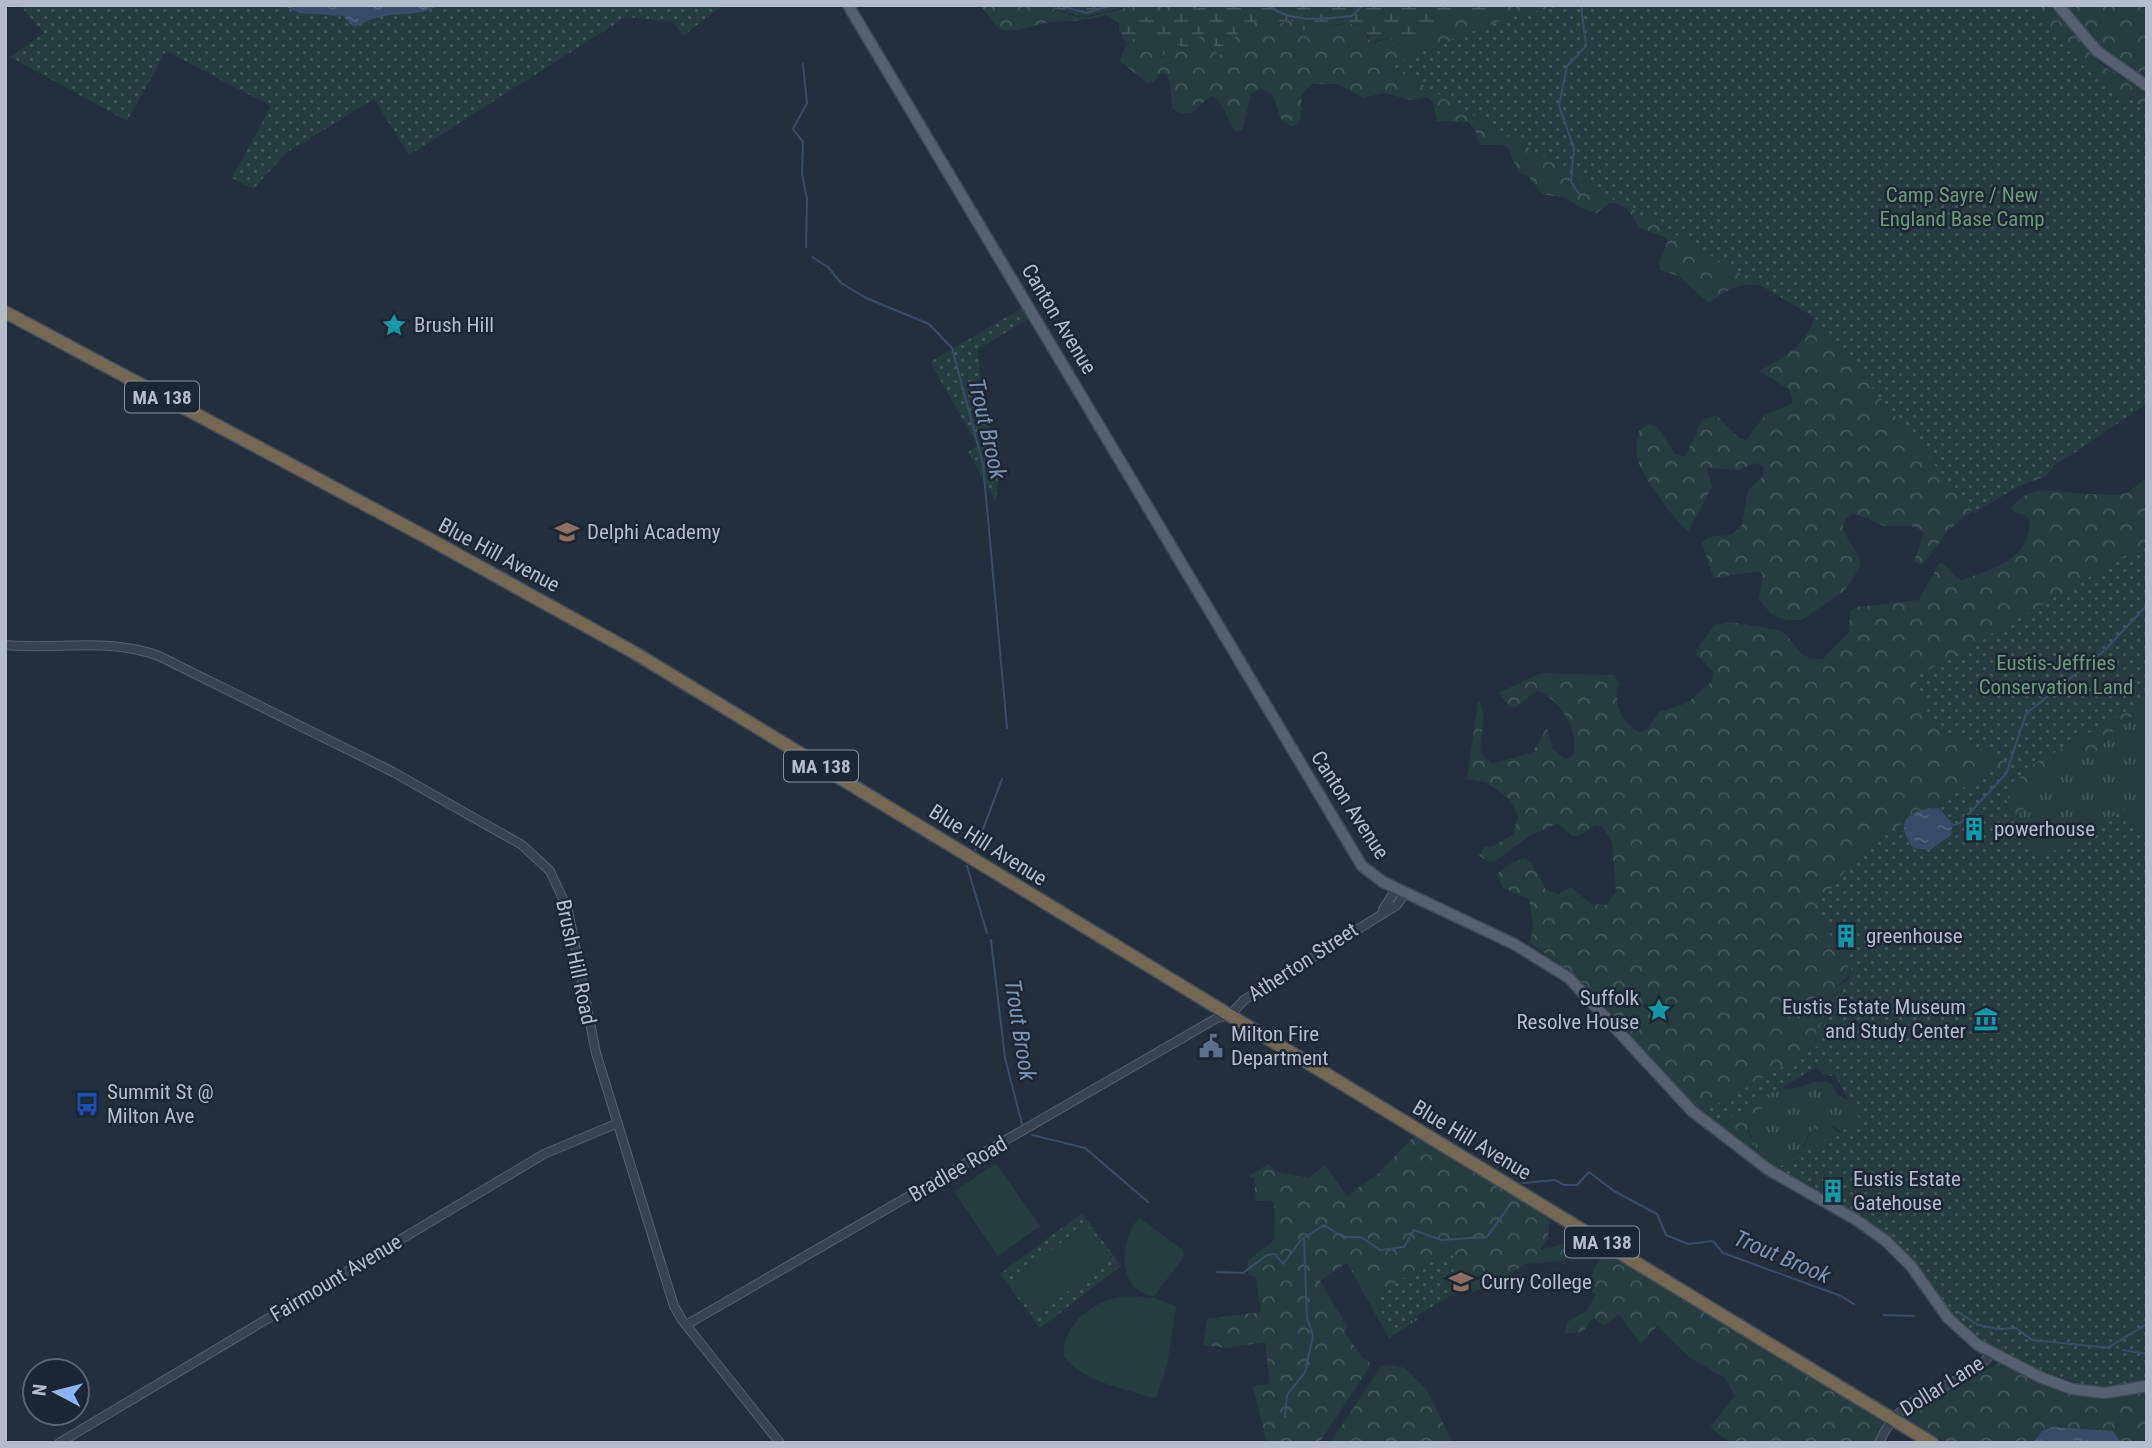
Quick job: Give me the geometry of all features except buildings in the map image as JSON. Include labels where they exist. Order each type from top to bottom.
[{"type":"highway","name":"Blue Hill Avenue","points":[[5,313],[575,618],[1931,1443]]},
{"type":"main road","name":"Canton Avenue","points":[[848,5],[1357,859],[1372,875],[1514,944],[1569,978],[1692,1111],[1769,1170],[1855,1219],[1886,1241],[1906,1260],[1952,1323],[1992,1353],[2053,1383],[2078,1390],[2105,1393],[2147,1386]]},
{"type":"main road","points":[[2058,5],[2101,55],[2147,86]]},
{"type":"street","name":"Brush Hill Road","points":[[5,645],[43,647],[106,644],[153,654],[386,768],[530,851],[550,871],[564,898],[591,1033],[670,1295],[686,1325],[780,1443]]},
{"type":"street","name":"Atherton Street","points":[[1230,1015],[1244,1000],[1380,913],[1397,905],[1401,891]]},
{"type":"street","name":"Bradlee Road","points":[[686,1325],[1217,1018],[1230,1015]]},
{"type":"street","name":"Fairmount Avenue","points":[[59,1443],[544,1154],[618,1123]]},
{"type":"street","name":"Dollar Lane","points":[[1891,1419],[1912,1401],[1980,1366],[1992,1353]]},
{"type":"street","points":[[1879,1443],[1891,1419]]},
{"type":"green space","points":[[20,5],[723,5],[683,36],[673,22],[626,17],[409,155],[374,99],[286,153],[253,189],[232,178],[271,106],[166,51],[127,121],[10,57],[44,33]]},
{"type":"green space","points":[[980,5],[1042,5],[1077,17],[1089,17],[1129,7],[1215,5],[1126,23],[1119,23],[1106,15],[1005,30],[998,28]]},
{"type":"green space","points":[[1042,5],[1167,5],[1121,8],[1083,17]]},
{"type":"green space","points":[[1215,5],[1493,5],[1494,9],[1486,14],[1468,8],[1420,41],[1405,47],[1389,38],[1371,42],[1365,28],[1355,24],[1340,24],[1309,32],[1290,20],[1272,25],[1258,20],[1239,31],[1223,55],[1217,54],[1206,31],[1186,49],[1172,41],[1166,54],[1159,57],[1151,37],[1136,36],[1127,44],[1119,30],[1119,23]]},
{"type":"green space","name":"Camp Sayre / New England Base Camp","points":[[1493,5],[2051,5],[2100,63],[2147,94],[2147,399],[2056,460],[2047,476],[2008,491],[1970,513],[1948,531],[1921,565],[1914,561],[1924,533],[1919,529],[1910,526],[1885,526],[1852,514],[1846,518],[1842,529],[1858,555],[1861,566],[1844,591],[1801,620],[1786,620],[1771,614],[1759,599],[1763,575],[1760,571],[1713,578],[1702,543],[1708,537],[1731,535],[1742,525],[1748,491],[1764,475],[1763,466],[1755,463],[1739,470],[1707,468],[1712,487],[1688,531],[1667,508],[1645,475],[1637,458],[1637,440],[1639,430],[1650,424],[1658,428],[1675,454],[1685,457],[1702,420],[1716,415],[1739,438],[1746,440],[1765,415],[1793,403],[1789,389],[1759,371],[1785,356],[1800,343],[1807,335],[1814,316],[1775,291],[1755,285],[1733,288],[1708,302],[1678,276],[1660,270],[1659,263],[1668,241],[1665,237],[1639,228],[1624,207],[1609,203],[1597,213],[1585,210],[1566,198],[1542,194],[1528,176],[1518,172],[1508,148],[1503,145],[1479,145],[1475,129],[1468,122],[1437,121],[1433,103],[1427,97],[1411,100],[1384,93],[1363,98],[1337,84],[1311,84],[1302,95],[1300,122],[1292,127],[1281,119],[1273,95],[1261,89],[1251,94],[1243,128],[1238,132],[1230,124],[1216,99],[1211,96],[1191,113],[1181,114],[1172,108],[1170,83],[1166,74],[1160,73],[1154,82],[1147,83],[1120,61],[1124,49],[1136,36],[1151,37],[1159,57],[1163,57],[1172,41],[1186,49],[1205,31],[1208,31],[1217,54],[1223,55],[1239,31],[1258,20],[1279,24],[1290,20],[1300,29],[1319,29],[1347,23],[1365,28],[1368,39],[1375,43],[1389,38],[1400,45],[1441,27],[1468,7],[1494,10]]},
{"type":"green space","name":"Camp Sayre / New England Base Camp","points":[[1567,5],[2035,5],[2069,52],[2083,65],[2113,89],[2147,108],[2147,403],[2076,452],[1974,513],[1814,317],[1391,66],[1499,22]]},
{"type":"green space","points":[[2065,5],[2147,5],[2147,77],[2098,46]]},
{"type":"green space","points":[[1022,308],[1029,319],[978,349],[981,396],[1000,458],[996,502],[968,452],[978,446],[930,362]]},
{"type":"green space","name":"Eustis-Jeffries Conservation Land","points":[[2147,478],[2147,710],[2120,722],[2096,753],[2073,757],[2030,789],[2026,805],[2018,815],[1842,950],[1851,974],[1829,993],[1824,1016],[1816,1029],[1815,1049],[1773,1075],[1768,1083],[1763,1108],[1749,1121],[1748,1132],[1761,1157],[1720,1127],[1676,1087],[1605,1006],[1573,975],[1530,942],[1533,925],[1529,899],[1503,888],[1497,874],[1511,863],[1525,858],[1531,862],[1546,890],[1558,894],[1571,887],[1591,904],[1606,905],[1616,892],[1612,842],[1602,826],[1595,825],[1579,836],[1572,836],[1558,823],[1528,837],[1495,861],[1490,862],[1479,856],[1485,847],[1494,846],[1513,834],[1518,816],[1509,799],[1487,783],[1467,779],[1478,702],[1480,701],[1484,716],[1480,751],[1491,764],[1533,752],[1547,727],[1552,748],[1566,759],[1572,756],[1574,737],[1567,717],[1553,701],[1537,691],[1515,707],[1510,707],[1498,693],[1541,673],[1614,675],[1619,683],[1617,697],[1620,711],[1627,723],[1639,732],[1647,729],[1659,712],[1687,703],[1712,681],[1713,672],[1696,654],[1696,650],[1715,625],[1729,622],[1780,630],[1803,655],[1816,659],[1824,658],[1849,632],[1850,612],[1857,607],[1919,600],[1939,563],[1962,580],[2008,561],[2024,545],[2028,534],[2030,521],[2011,508],[2027,494],[2045,490],[2117,495],[2127,493]]},
{"type":"green space","name":"Eustis Estate Museum and Study Center","points":[[2147,544],[2147,700],[2025,769],[2006,800],[2041,859],[2125,809],[2139,835],[2147,831],[2147,1380],[2111,1387],[2087,1386],[2031,1367],[1981,1341],[1957,1320],[1918,1270],[1776,1169],[1860,1120],[1827,1061],[1718,1124],[1704,1112],[1821,1044],[1830,993],[1856,976],[1814,909],[1867,844],[2007,762],[1932,725],[1915,678]]},
{"type":"green space","name":"Eustis Estate Museum and Study Center","points":[[2147,710],[2147,843],[2133,840],[2118,820],[2099,831],[2103,834],[2112,829],[2119,833],[2120,852],[2130,858],[2133,866],[2128,880],[2133,883],[2073,918],[2093,987],[2080,999],[2083,1006],[2092,1002],[2117,999],[2147,979],[2147,1019],[2125,1024],[2121,1031],[2147,1046],[2147,1111],[2124,1129],[2109,1153],[2101,1154],[2080,1144],[2067,1162],[2049,1167],[2042,1162],[2049,1147],[2039,1141],[2032,1143],[2013,1170],[1997,1176],[1975,1193],[1952,1244],[1939,1248],[1936,1254],[1925,1247],[1926,1238],[1941,1225],[1951,1203],[1978,1180],[1979,1175],[1973,1167],[1975,1160],[2019,1109],[2050,1092],[2062,1091],[2077,1100],[2085,1098],[2109,1060],[2121,1059],[2134,1068],[2137,1061],[2122,1048],[2117,1049],[2073,1074],[2048,1080],[2033,1065],[2046,1021],[2039,1019],[2026,1060],[2011,1091],[1986,1115],[1976,1116],[1954,1098],[1942,1100],[1935,1111],[1939,1137],[1922,1145],[1884,1176],[1875,1180],[1853,1179],[1852,1182],[1861,1187],[1847,1183],[1842,1160],[1826,1152],[1844,1144],[1849,1138],[1832,1125],[1819,1126],[1809,1133],[1802,1150],[1783,1162],[1771,1160],[1768,1163],[1754,1144],[1749,1132],[1749,1121],[1763,1108],[1766,1089],[1775,1070],[1797,1062],[1815,1049],[1816,1029],[1824,1016],[1829,993],[1850,978],[1850,969],[1827,919],[1830,911],[1840,909],[1846,914],[1849,927],[1855,935],[1864,934],[1869,929],[1863,902],[1878,881],[1875,845],[1888,843],[1902,878],[1911,889],[1918,891],[1939,872],[1970,819],[1980,820],[1992,830],[2006,827],[2017,817],[2030,789],[2073,757],[2096,753],[2120,722]],"holes":[[[1880,976],[1881,983],[1870,999],[1877,1029],[1863,1060],[1868,1094],[1866,1099],[1855,1103],[1838,1095],[1831,1083],[1824,1082],[1783,1088],[1784,1083],[1798,1075],[1809,1062],[1825,1075],[1832,1076],[1834,1073],[1828,1061],[1841,1039],[1853,999],[1866,980]]]},
{"type":"green space","points":[[1829,1124],[1839,1133],[1778,1170],[1768,1163],[1795,1155],[1805,1146],[1812,1130]]},
{"type":"green space","points":[[1415,1135],[1550,1218],[1548,1238],[1540,1250],[1567,1243],[1570,1251],[1565,1261],[1526,1264],[1489,1287],[1473,1292],[1450,1251],[1373,1296],[1347,1263],[1320,1281],[1348,1328],[1344,1332],[1363,1358],[1369,1361],[1370,1366],[1319,1443],[1267,1443],[1253,1386],[1270,1384],[1265,1342],[1226,1348],[1203,1345],[1207,1319],[1261,1312],[1256,1277],[1248,1275],[1248,1261],[1275,1239],[1274,1201],[1256,1201],[1254,1178],[1249,1176],[1268,1164],[1277,1172],[1309,1178],[1325,1165],[1347,1196],[1380,1172]]},
{"type":"green space","points":[[996,1163],[1040,1226],[998,1256],[954,1192]]},
{"type":"green space","points":[[1082,1213],[1121,1266],[1040,1328],[1000,1274]]},
{"type":"green space","points":[[1139,1218],[1183,1250],[1184,1257],[1154,1296],[1133,1285],[1127,1275],[1125,1251],[1132,1227]]},
{"type":"green space","points":[[1086,1224],[1112,1259],[1035,1316],[1009,1282]]},
{"type":"green space","points":[[1450,1251],[1469,1285],[1392,1330],[1373,1296]]},
{"type":"green space","points":[[1611,1255],[1884,1423],[1876,1443],[1730,1443],[1710,1427],[1735,1396],[1725,1378],[1689,1357],[1657,1326],[1641,1344],[1619,1314],[1604,1325],[1593,1318],[1582,1332],[1565,1334],[1567,1322],[1586,1311],[1596,1295],[1586,1286],[1601,1257]]},
{"type":"green space","points":[[1347,1263],[1373,1296],[1392,1330],[1417,1317],[1419,1319],[1389,1338]]},
{"type":"green space","points":[[1128,1296],[1154,1298],[1176,1306],[1167,1365],[1157,1396],[1153,1398],[1093,1378],[1064,1357],[1069,1333],[1084,1314],[1105,1301]]},
{"type":"green space","points":[[1999,1363],[2066,1392],[2105,1396],[2147,1391],[2147,1443],[1947,1443],[1904,1417],[1911,1407]]},
{"type":"green space","points":[[1389,1365],[1405,1368],[1427,1390],[1453,1443],[1330,1443],[1380,1368]]},
{"type":"water","points":[[282,5],[439,5],[423,12],[381,17],[352,26],[343,16],[300,13]]},
{"type":"water","points":[[1939,808],[1953,824],[1951,835],[1930,850],[1913,848],[1904,830],[1907,818],[1919,811]]},
{"type":"water","points":[[2052,1427],[2113,1431],[2121,1443],[2033,1443],[2042,1431]]},
{"type":"waterway","points":[[1058,5],[1087,13],[1113,5]]},
{"type":"waterway","points":[[1268,5],[1297,18],[1320,19],[1352,16],[1363,5]]},
{"type":"waterway","points":[[1579,194],[1571,182],[1574,148],[1559,106],[1567,66],[1586,46],[1581,5]]},
{"type":"waterway","name":"Trout Brook","points":[[803,64],[807,103],[793,129],[803,142],[802,174],[807,199],[806,247]]},
{"type":"waterway","name":"Trout Brook","points":[[812,257],[828,267],[841,283],[866,298],[929,324],[952,348],[983,464],[1007,728]]},
{"type":"waterway","points":[[1954,825],[1960,823],[2006,774],[2026,714],[2105,650],[2147,605]]},
{"type":"waterway","name":"Trout Brook","points":[[975,850],[1002,779]]},
{"type":"waterway","name":"Trout Brook","points":[[967,866],[987,933]]},
{"type":"waterway","name":"Trout Brook","points":[[991,940],[1005,1058],[1022,1124]]},
{"type":"waterway","name":"Trout Brook","points":[[1032,1135],[1085,1148],[1148,1202]]},
{"type":"waterway","name":"Trout Brook","points":[[1523,1183],[1555,1180],[1564,1185],[1577,1185],[1589,1172],[1614,1191],[1657,1214],[1666,1235],[1688,1244],[1713,1241],[1723,1253],[1841,1296],[1854,1304]]},
{"type":"waterway","name":"Trout Brook","points":[[1217,1272],[1243,1273],[1267,1255],[1275,1254],[1283,1264],[1301,1240],[1324,1225],[1343,1237],[1361,1237],[1380,1250],[1404,1247],[1414,1230],[1441,1240],[1487,1237],[1512,1202]]},
{"type":"waterway","points":[[1285,1417],[1287,1395],[1305,1372],[1313,1336],[1307,1318],[1304,1238]]},
{"type":"waterway","name":"Trout Brook","points":[[1958,1312],[1978,1325],[1999,1329],[2016,1328],[2032,1340],[2110,1348]]},
{"type":"waterway","name":"Trout Brook","points":[[1884,1315],[1914,1316]]},
{"type":"waterway","points":[[2109,1347],[2147,1324]]},
{"type":"waterway","name":"Trout Brook","points":[[2123,1350],[2147,1354]]},
{"type":"place","name":"Brush Hill","points":[[394,325]]},
{"type":"place","name":"Delphi Academy","points":[[567,532]]},
{"type":"place","name":"powerhouse","points":[[1974,829]]},
{"type":"place","name":"greenhouse","points":[[1846,936]]},
{"type":"place","name":"Suffolk Resolve House","points":[[1659,1010]]},
{"type":"place","name":"Eustis Estate Museum and Study Center","points":[[1986,1019]]},
{"type":"place","name":"Milton Fire Department","points":[[1211,1046]]},
{"type":"place","name":"Summit St @ Milton Ave","points":[[87,1104]]},
{"type":"place","name":"Eustis Estate Gatehouse","points":[[1833,1191]]},
{"type":"place","name":"Curry College","points":[[1461,1282]]}]
